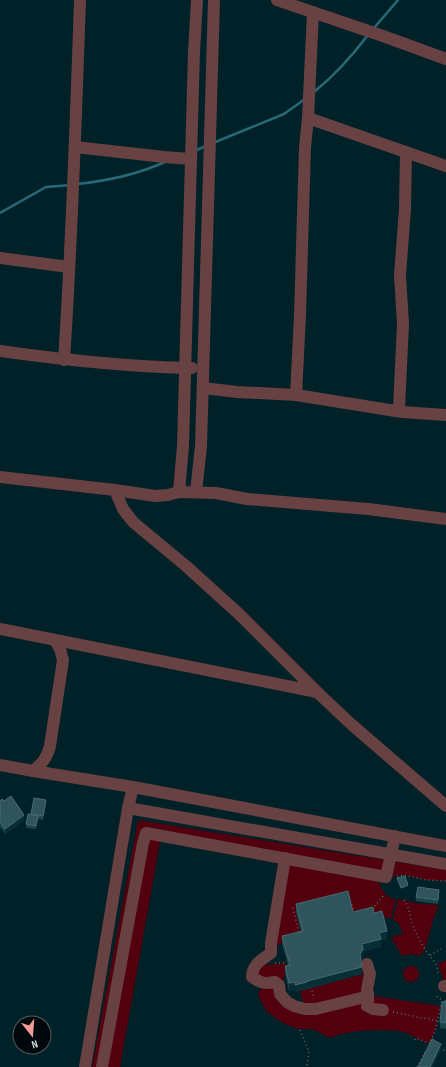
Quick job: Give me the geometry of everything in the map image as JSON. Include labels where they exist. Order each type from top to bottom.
[{"type":"street","points":[[64,360],[73,210],[80,0]]},
{"type":"street","points":[[179,492],[183,446],[197,0]]},
{"type":"street","points":[[196,492],[201,446],[214,0]]},
{"type":"street","points":[[277,0],[383,36],[446,60]]},
{"type":"street","points":[[296,395],[305,147],[308,118],[313,12]]},
{"type":"street","points":[[308,118],[446,166]]},
{"type":"street","points":[[74,147],[191,159]]},
{"type":"street","points":[[402,412],[399,408],[402,372],[403,324],[400,275],[405,208],[406,152]]},
{"type":"street","points":[[0,258],[69,267]]},
{"type":"street","points":[[0,351],[64,360],[117,365],[203,368]]},
{"type":"street","points":[[203,388],[236,392],[296,395],[402,412],[446,415]]},
{"type":"street","points":[[0,477],[155,496],[179,492],[216,493],[247,499],[368,509],[446,519]]},
{"type":"street","points":[[115,490],[123,509],[133,522],[186,566],[239,614],[351,724],[446,806]]},
{"type":"street","points":[[0,629],[317,692]]},
{"type":"street","points":[[33,771],[39,767],[48,754],[63,660],[60,649],[55,640]]},
{"type":"street","points":[[63,660],[70,651],[80,645]]},
{"type":"street","points":[[0,765],[133,786],[446,846]]},
{"type":"street","points":[[85,1067],[128,808],[133,786]]},
{"type":"street","points":[[128,808],[446,864]]},
{"type":"street","points":[[102,1067],[146,833],[148,812]]},
{"type":"street","points":[[146,833],[386,877],[394,836]]},
{"type":"street","points":[[285,858],[271,943],[271,953],[254,966],[252,977],[263,984],[275,982],[279,985],[280,994],[287,1002],[305,1009],[316,1009],[365,997],[368,994]]},
{"type":"street","points":[[368,964],[370,974],[367,990],[367,1006],[373,1009],[383,1010]]},
{"type":"path","points":[[386,877],[404,875],[426,880],[446,881]]},
{"type":"path","points":[[370,910],[385,894]]},
{"type":"path","points":[[344,896],[349,897],[356,917]]},
{"type":"path","points":[[404,900],[408,904],[412,924],[425,949],[434,961],[438,974]]},
{"type":"path","points":[[300,907],[293,908],[300,937]]},
{"type":"path","points":[[430,955],[441,949]]},
{"type":"path","points":[[430,1044],[438,1021],[442,1000],[435,995]]},
{"type":"path","points":[[441,1005],[443,1005],[443,1008]]},
{"type":"path","points":[[383,1010],[438,1021]]},
{"type":"path","points":[[300,1030],[309,1052],[307,1067]]},
{"type":"path","points":[[415,1040],[416,1038],[446,1051]]},
{"type":"path","points":[[418,1067],[427,1050]]},
{"type":"shaded area","points":[[138,820],[446,870],[446,881],[427,880],[404,875],[386,877],[375,875],[385,894],[388,897],[396,899],[391,919],[386,917],[374,921],[296,912],[303,939],[280,944],[271,948],[285,858],[161,836],[120,1067],[92,1067]]},
{"type":"shaded area","points":[[398,899],[415,903],[439,905],[425,949],[420,956],[411,954],[402,956],[391,937],[403,934],[399,924],[393,920]]},
{"type":"shaded area","points":[[446,960],[446,986],[443,985],[443,979],[438,964]]},
{"type":"shaded area","points":[[287,963],[289,971],[279,985],[280,994],[305,1009],[300,991],[367,973],[373,996],[441,1006],[436,1028],[430,1044],[410,1034],[382,1030],[358,1031],[330,1038],[313,1029],[298,1029],[281,1022],[266,1011],[258,995],[263,984],[254,966]]},
{"type":"shaded area","points":[[411,966],[418,971],[419,974],[414,981],[411,982],[404,977],[403,974],[408,967]]},
{"type":"building","points":[[11,796],[24,815],[5,829],[0,821],[0,801],[2,799],[4,801]]},
{"type":"building","points":[[34,798],[46,800],[43,816],[31,814]]},
{"type":"building","points":[[28,814],[38,816],[36,826],[26,824]]},
{"type":"building","points":[[405,876],[408,885],[401,888],[397,878]]},
{"type":"building","points":[[418,887],[439,890],[438,900],[416,897]]},
{"type":"building","points":[[348,891],[353,912],[373,907],[374,913],[382,911],[387,931],[379,933],[381,939],[362,944],[363,950],[360,955],[362,967],[295,985],[295,982],[289,983],[285,966],[290,965],[282,936],[303,931],[296,904]]},
{"type":"building","points":[[444,1001],[446,1001],[446,1023],[440,1022],[442,1002],[444,1003]]},
{"type":"building","points":[[432,1039],[441,1044],[430,1067],[418,1067]]},
{"type":"waterway","points":[[374,28],[398,0]]},
{"type":"waterway","points":[[314,92],[356,51],[368,35]]},
{"type":"waterway","points":[[213,143],[284,114],[305,99]]},
{"type":"waterway","points":[[194,151],[206,146]]},
{"type":"waterway","points":[[77,184],[122,176],[165,162]]},
{"type":"waterway","points":[[0,213],[46,187],[71,185]]}]
